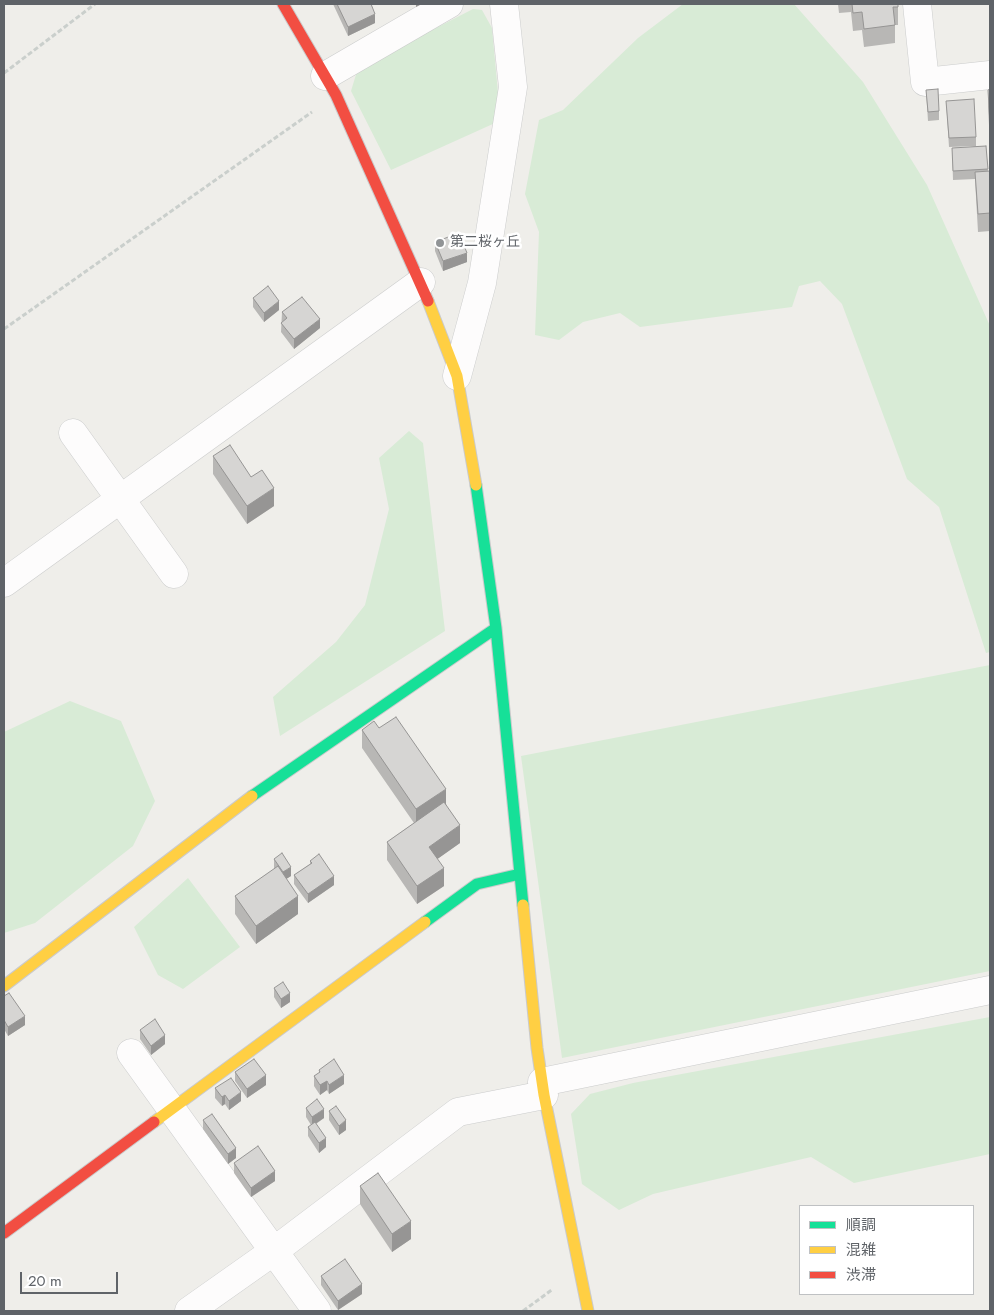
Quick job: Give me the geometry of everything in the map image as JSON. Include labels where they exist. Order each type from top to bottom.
[{"type":"street","points":[[284,4],[330,86],[421,282],[457,376],[471,448],[496,628],[536,1048],[588,1311]]},
{"type":"street","points":[[330,86],[449,4]]},
{"type":"street","points":[[457,376],[482,284],[513,86],[504,4]]},
{"type":"street","points":[[917,4],[926,82],[990,75]]},
{"type":"street","points":[[4,583],[421,282]]},
{"type":"street","points":[[73,433],[174,574]]},
{"type":"street","points":[[4,986],[233,809],[496,628]]},
{"type":"street","points":[[4,1233],[477,884],[520,874]]},
{"type":"street","points":[[189,1311],[274,1252],[458,1112],[543,1088],[990,990]]},
{"type":"street","points":[[131,1053],[316,1311]]},
{"type":"path","points":[[4,73],[95,4]]},
{"type":"path","points":[[4,329],[330,86]]},
{"type":"green space","points":[[683,4],[794,4],[863,82],[927,185],[990,326],[990,652],[986,653],[939,507],[907,479],[842,304],[820,281],[799,286],[792,307],[640,327],[620,313],[583,322],[559,340],[535,335],[539,232],[525,194],[539,120],[563,110],[638,38]]},
{"type":"green space","points":[[473,9],[482,10],[492,28],[498,93],[495,123],[391,170],[351,91],[358,68]]},
{"type":"green space","points":[[409,431],[423,443],[445,631],[280,736],[273,697],[336,642],[365,605],[389,509],[379,458]]},
{"type":"green space","points":[[990,665],[990,971],[562,1058],[521,756]]},
{"type":"green space","points":[[70,701],[121,721],[155,801],[133,846],[35,923],[4,933],[4,732]]},
{"type":"green space","points":[[188,878],[240,947],[183,989],[158,975],[134,927]]},
{"type":"green space","points":[[990,1017],[990,1154],[854,1183],[811,1157],[653,1194],[619,1210],[582,1184],[571,1114],[590,1094],[633,1083]]},
{"type":"building","points":[[337,4],[371,4],[375,14],[348,27]]},
{"type":"building","points":[[852,4],[898,4],[898,7],[893,7],[895,25],[864,29],[862,12],[853,13]]},
{"type":"building","points":[[938,89],[939,111],[928,112],[926,90]]},
{"type":"building","points":[[990,89],[990,124],[988,90]]},
{"type":"building","points":[[974,99],[976,137],[949,138],[946,101]]},
{"type":"building","points":[[986,146],[988,169],[953,171],[952,148]]},
{"type":"building","points":[[990,171],[990,213],[978,214],[975,172]]},
{"type":"building","points":[[459,233],[467,253],[443,261],[435,242]]},
{"type":"building","points":[[268,286],[279,301],[264,313],[253,298]]},
{"type":"building","points":[[302,297],[320,319],[294,339],[281,323],[287,318],[282,312]]},
{"type":"building","points":[[230,445],[251,477],[262,470],[274,488],[247,506],[213,456]]},
{"type":"building","points":[[396,717],[446,789],[416,809],[362,730],[374,721],[379,728]]},
{"type":"building","points":[[444,802],[460,825],[429,847],[444,868],[417,886],[387,842]]},
{"type":"building","points":[[282,853],[291,867],[283,872],[274,859]]},
{"type":"building","points":[[319,854],[334,876],[308,894],[294,875],[312,863],[310,861]]},
{"type":"building","points":[[278,866],[298,896],[256,926],[235,896]]},
{"type":"building","points":[[283,982],[290,993],[281,999],[274,988]]},
{"type":"building","points":[[9,993],[25,1016],[8,1027],[4,1020],[4,996]]},
{"type":"building","points":[[155,1019],[165,1035],[151,1046],[140,1030]]},
{"type":"building","points":[[254,1059],[266,1075],[247,1089],[235,1072]]},
{"type":"building","points":[[334,1059],[344,1075],[329,1085],[327,1081],[320,1085],[314,1076]]},
{"type":"building","points":[[231,1078],[241,1092],[229,1101],[225,1095],[222,1097],[215,1088]]},
{"type":"building","points":[[317,1099],[324,1109],[312,1117],[306,1108]]},
{"type":"building","points":[[336,1106],[346,1120],[339,1126],[329,1111]]},
{"type":"building","points":[[212,1114],[236,1148],[228,1154],[203,1120]]},
{"type":"building","points":[[315,1122],[326,1138],[319,1143],[308,1127]]},
{"type":"building","points":[[258,1146],[275,1171],[251,1188],[234,1163]]},
{"type":"building","points":[[378,1173],[411,1221],[392,1234],[360,1186]]},
{"type":"building","points":[[345,1259],[362,1284],[338,1301],[321,1276]]},
{"type":"traffic: fast","points":[[476,485],[496,628],[523,905]]},
{"type":"traffic: fast","points":[[252,796],[496,628]]},
{"type":"traffic: fast","points":[[425,922],[477,884],[520,874]]},
{"type":"traffic: slow","points":[[428,301],[457,376],[476,485]]},
{"type":"traffic: slow","points":[[4,986],[252,796]]},
{"type":"traffic: slow","points":[[523,905],[537,1048],[544,1095],[588,1311]]},
{"type":"traffic: slow","points":[[154,1122],[425,922]]},
{"type":"traffic: jam","points":[[283,4],[336,95],[428,301]]},
{"type":"traffic: jam","points":[[4,1233],[154,1122]]},
{"type":"place","name":"第二桜ヶ丘","points":[[440,243]]}]
